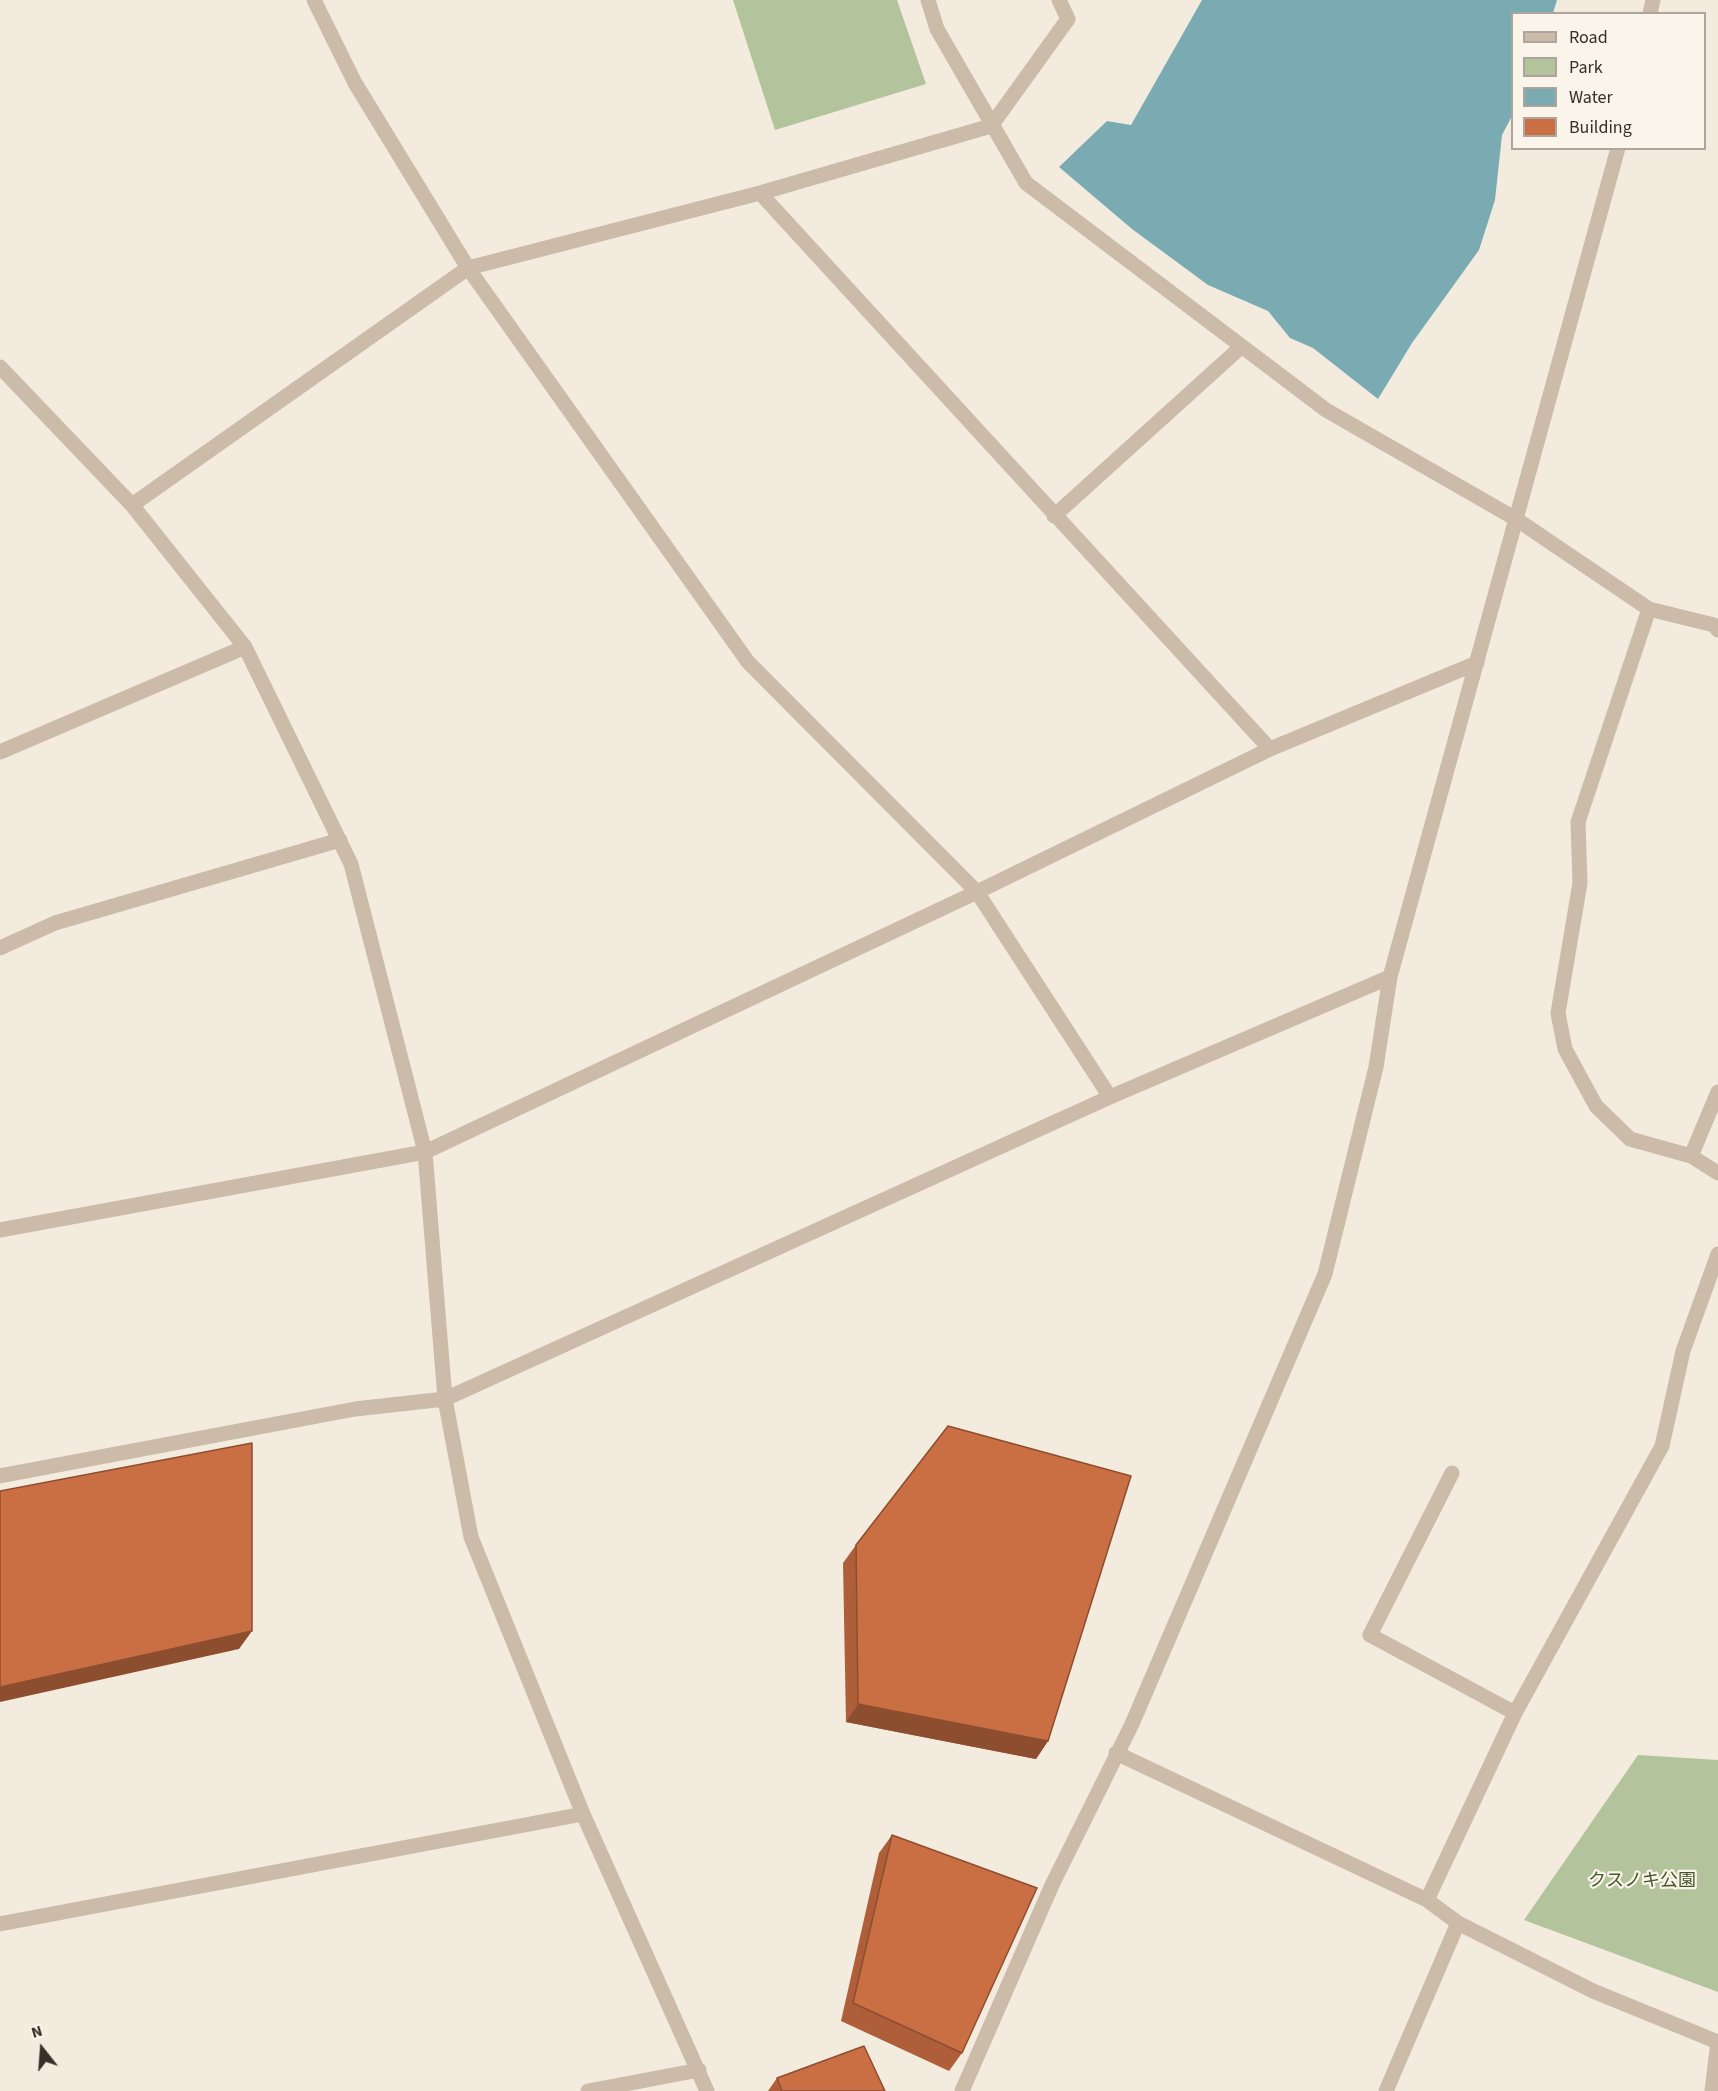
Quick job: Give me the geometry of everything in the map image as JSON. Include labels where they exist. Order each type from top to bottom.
[{"type":"street","points":[[314,0],[355,83],[468,268],[748,662],[977,892],[1110,1097]]},
{"type":"street","points":[[928,0],[937,29],[1026,183],[1326,410],[1516,519],[1649,609],[1713,625],[1718,630]]},
{"type":"street","points":[[132,505],[468,268],[760,193],[991,126],[1068,19],[1059,0]]},
{"type":"street","points":[[962,2091],[1052,1885],[1147,1691],[1325,1274],[1376,1067],[1389,977],[1617,150]]},
{"type":"street","points":[[760,193],[1270,749]]},
{"type":"street","points":[[1054,516],[1241,347]]},
{"type":"street","points":[[0,367],[132,505],[245,647],[351,864],[425,1152],[445,1399],[471,1537],[583,1814],[707,2091]]},
{"type":"street","points":[[1649,609],[1578,822],[1580,883],[1558,1013],[1566,1049],[1596,1106],[1630,1139],[1691,1156],[1718,1173]]},
{"type":"street","points":[[0,752],[245,647]]},
{"type":"street","points":[[0,1230],[425,1152],[977,892],[1270,749],[1477,663]]},
{"type":"street","points":[[0,948],[55,923],[340,840]]},
{"type":"street","points":[[0,1476],[355,1409],[445,1399],[1110,1097],[1389,977]]},
{"type":"street","points":[[1691,1156],[1718,1092]]},
{"type":"street","points":[[1427,1900],[1515,1713],[1662,1446],[1683,1351],[1718,1254]]},
{"type":"street","points":[[1452,1473],[1370,1635],[1515,1713]]},
{"type":"street","points":[[1116,1753],[1427,1900],[1458,1923],[1593,1991],[1718,2042],[1712,2091]]},
{"type":"street","points":[[0,1924],[583,1814]]},
{"type":"street","points":[[1386,2091],[1458,1923]]},
{"type":"street","points":[[588,2091],[699,2070]]},
{"type":"green space","points":[[733,0],[897,0],[926,84],[775,130]]},
{"type":"green space","name":"クスノキ公園","points":[[1638,1755],[1718,1760],[1718,1992],[1524,1920]]},
{"type":"water","points":[[1202,0],[1557,0],[1553,12],[1511,12],[1511,118],[1502,135],[1495,200],[1479,250],[1412,343],[1378,399],[1313,348],[1290,338],[1268,311],[1208,285],[1132,229],[1059,167],[1107,121],[1131,125]]},
{"type":"building","points":[[948,1426],[1131,1476],[1048,1741],[858,1704],[856,1545]]},
{"type":"building","points":[[252,1443],[252,1631],[0,1687],[0,1491]]},
{"type":"building","points":[[892,1835],[1037,1888],[962,2053],[853,2003]]},
{"type":"building","points":[[864,2046],[885,2091],[782,2091],[777,2078]]}]
